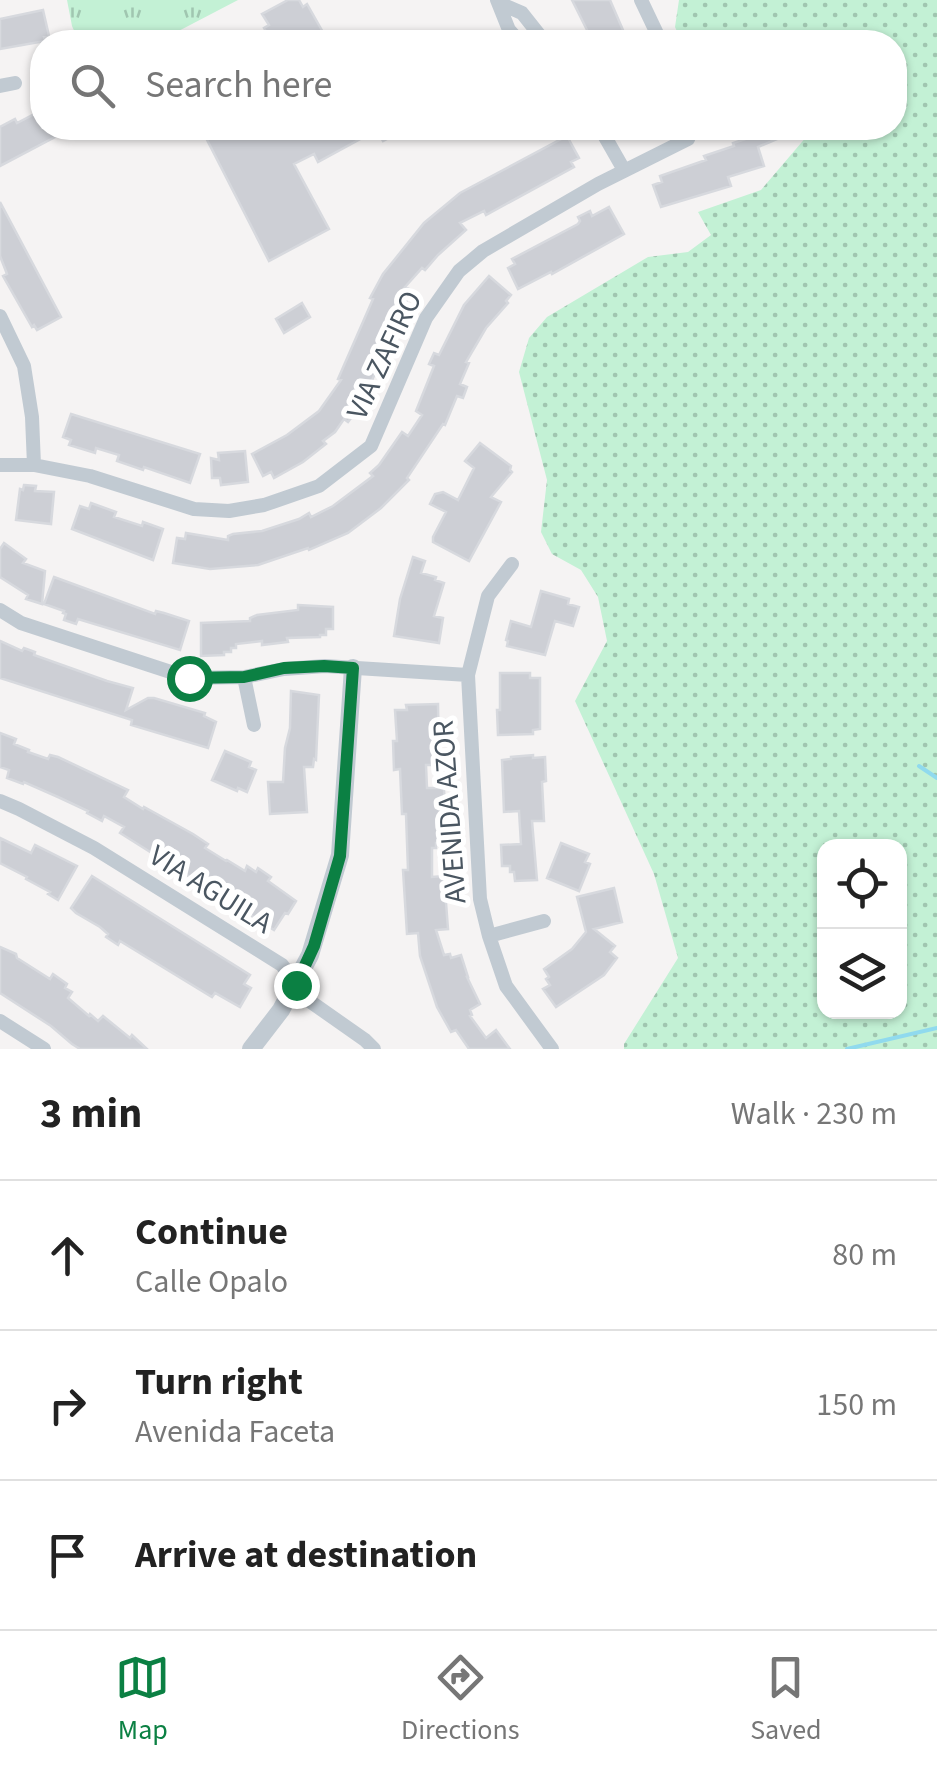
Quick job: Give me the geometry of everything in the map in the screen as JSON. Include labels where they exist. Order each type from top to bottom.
[{"type":"street","points":[[640,0],[656,30]]},
{"type":"street","points":[[498,2],[509,30]]},
{"type":"street","points":[[498,2],[522,13],[535,30]]},
{"type":"street","points":[[607,140],[624,170]]},
{"type":"street","name":"VIA ZAFIRO","points":[[0,464],[34,464],[90,476],[194,509],[229,511],[264,505],[319,486],[371,446],[426,318],[458,271],[483,251],[624,170],[686,140]]},
{"type":"street","points":[[0,316],[24,366],[34,464]]},
{"type":"street","name":"AVENIDA AZOR","points":[[512,564],[488,596],[468,676],[480,899],[506,986],[552,1049]]},
{"type":"street","points":[[0,610],[21,623],[189,678],[244,677],[284,668],[324,666],[468,676]]},
{"type":"street","points":[[250,1049],[296,985],[314,946],[340,856],[353,668]]},
{"type":"street","points":[[244,677],[254,725]]},
{"type":"street","name":"VIA AGUILA","points":[[0,801],[94,848],[282,965],[308,1000],[374,1049]]},
{"type":"street","points":[[489,936],[544,921]]},
{"type":"street","points":[[0,1021],[44,1049]]},
{"type":"green space","points":[[67,0],[238,0],[180,30],[74,30]]},
{"type":"green space","points":[[679,0],[937,0],[937,1049],[624,1049],[678,958],[654,874],[575,701],[607,641],[598,597],[581,570],[552,554],[541,532],[547,480],[519,372],[529,338],[547,317],[648,257],[688,252],[711,235],[698,212],[761,190],[804,140],[907,140],[907,30],[675,27]]},
{"type":"building","points":[[288,0],[299,0],[303,7],[307,4],[322,30],[265,30],[269,25],[262,14]]},
{"type":"building","points":[[572,0],[610,0],[623,30],[587,30]]},
{"type":"building","points":[[43,10],[48,30],[30,30],[30,44],[0,49],[0,19]]},
{"type":"building","points":[[30,116],[30,140],[49,140],[0,166],[0,127],[15,119],[17,123]]},
{"type":"building","points":[[207,140],[359,140],[318,162],[314,154],[294,164],[329,229],[269,261]]},
{"type":"building","points":[[559,140],[569,140],[579,158],[571,162],[574,167],[486,215],[484,211],[460,223],[466,230],[405,287],[411,290],[409,296],[363,402],[348,422],[344,419],[323,441],[326,444],[303,462],[274,478],[271,472],[263,476],[252,454],[319,411],[341,380],[338,379],[373,299],[370,298],[383,274],[424,223],[460,193]]},
{"type":"building","points":[[775,140],[758,147],[764,166],[728,177],[731,186],[661,207],[653,185],[662,182],[660,176],[706,160],[704,156],[734,146],[733,143]]},
{"type":"building","points":[[0,202],[61,317],[37,330],[3,276],[7,274],[0,256]]},
{"type":"building","points":[[609,207],[624,234],[518,289],[508,268],[515,264],[512,259],[578,224],[578,217],[590,211],[592,216]]},
{"type":"building","points":[[489,276],[511,295],[508,303],[486,328],[466,362],[469,363],[460,384],[467,387],[463,398],[457,396],[445,425],[409,480],[381,508],[348,533],[258,565],[210,569],[173,563],[177,538],[185,539],[186,533],[228,540],[233,534],[262,531],[309,513],[311,517],[373,476],[370,473],[402,432],[408,436],[422,415],[416,411],[434,366],[429,364],[434,353],[439,355],[464,305]]},
{"type":"building","points":[[302,303],[310,317],[284,333],[276,319]]},
{"type":"building","points":[[71,414],[200,454],[190,483],[117,461],[119,455],[69,445],[71,440],[63,437]]},
{"type":"building","points":[[480,443],[511,466],[512,472],[491,497],[501,502],[469,561],[433,542],[446,512],[430,504],[435,494],[443,492],[458,500],[474,468],[465,461]]},
{"type":"building","points":[[245,451],[248,482],[221,485],[220,478],[212,478],[211,458],[219,460],[218,453]]},
{"type":"building","points":[[24,485],[36,486],[35,491],[54,492],[51,524],[16,520],[20,489]]},
{"type":"building","points":[[91,503],[116,512],[114,517],[163,529],[153,560],[72,529],[80,506],[89,509]]},
{"type":"building","points":[[4,543],[26,559],[23,563],[45,571],[42,604],[26,599],[28,595],[0,577],[0,549]]},
{"type":"building","points":[[413,557],[425,561],[421,573],[444,583],[434,616],[443,618],[439,643],[394,636]]},
{"type":"building","points":[[54,577],[155,614],[156,611],[189,621],[180,650],[78,619],[76,624],[64,620],[64,611],[44,604]]},
{"type":"building","points":[[541,591],[569,599],[568,604],[579,607],[573,626],[555,621],[545,655],[507,646],[511,621],[531,627]]},
{"type":"building","points":[[298,605],[333,607],[333,629],[326,629],[326,635],[320,637],[287,638],[288,642],[262,645],[262,641],[236,644],[224,655],[201,656],[201,623],[250,621],[257,615],[298,610]]},
{"type":"building","points":[[0,641],[133,688],[126,710],[154,698],[205,713],[216,722],[208,748],[0,678]]},
{"type":"building","points":[[500,673],[530,673],[530,678],[540,678],[540,729],[533,730],[533,734],[498,735]]},
{"type":"building","points":[[291,691],[319,695],[316,760],[313,767],[304,767],[307,812],[270,814],[268,782],[283,782]]},
{"type":"building","points":[[438,704],[439,761],[426,765],[427,788],[444,788],[446,843],[436,843],[436,848],[432,848],[432,877],[444,876],[448,929],[436,930],[444,955],[461,955],[480,1004],[470,1010],[470,1016],[486,1038],[496,1030],[510,1049],[469,1049],[456,1030],[451,1032],[437,1007],[420,956],[418,933],[407,934],[403,870],[408,870],[406,814],[402,814],[400,769],[394,770],[395,710],[407,710],[406,705]]},
{"type":"building","points":[[0,733],[16,739],[14,744],[28,752],[48,759],[50,755],[58,757],[128,790],[124,797],[193,834],[208,844],[205,848],[226,861],[245,871],[247,866],[256,872],[258,868],[271,877],[268,881],[296,901],[274,930],[120,833],[124,827],[7,778],[9,770],[0,767]]},
{"type":"building","points":[[225,751],[251,762],[249,767],[256,770],[247,792],[212,780]]},
{"type":"building","points":[[545,757],[546,781],[542,782],[544,821],[532,821],[537,880],[515,881],[510,866],[502,866],[501,845],[521,844],[519,811],[504,812],[502,760]]},
{"type":"building","points":[[0,838],[31,853],[35,845],[77,866],[58,900],[0,863]]},
{"type":"building","points":[[561,843],[589,854],[585,862],[590,864],[579,891],[547,878]]},
{"type":"building","points":[[92,876],[250,975],[244,984],[251,988],[240,1007],[215,993],[212,997],[120,941],[118,945],[100,927],[76,913],[71,908]]},
{"type":"building","points":[[614,888],[622,922],[594,929],[615,946],[610,952],[617,958],[604,975],[556,1007],[543,989],[550,985],[544,969],[572,949],[586,932],[577,897]]},
{"type":"building","points":[[0,947],[50,979],[53,974],[72,992],[68,998],[89,1016],[98,1021],[103,1016],[147,1049],[80,1049],[72,1044],[0,993]]},
{"type":"waterway","points":[[919,766],[937,778]]},
{"type":"waterway","points":[[847,1049],[937,1028]]},
{"type":"route","points":[[189,678],[244,677],[284,668],[353,668],[340,856],[314,946],[296,985]]}]
